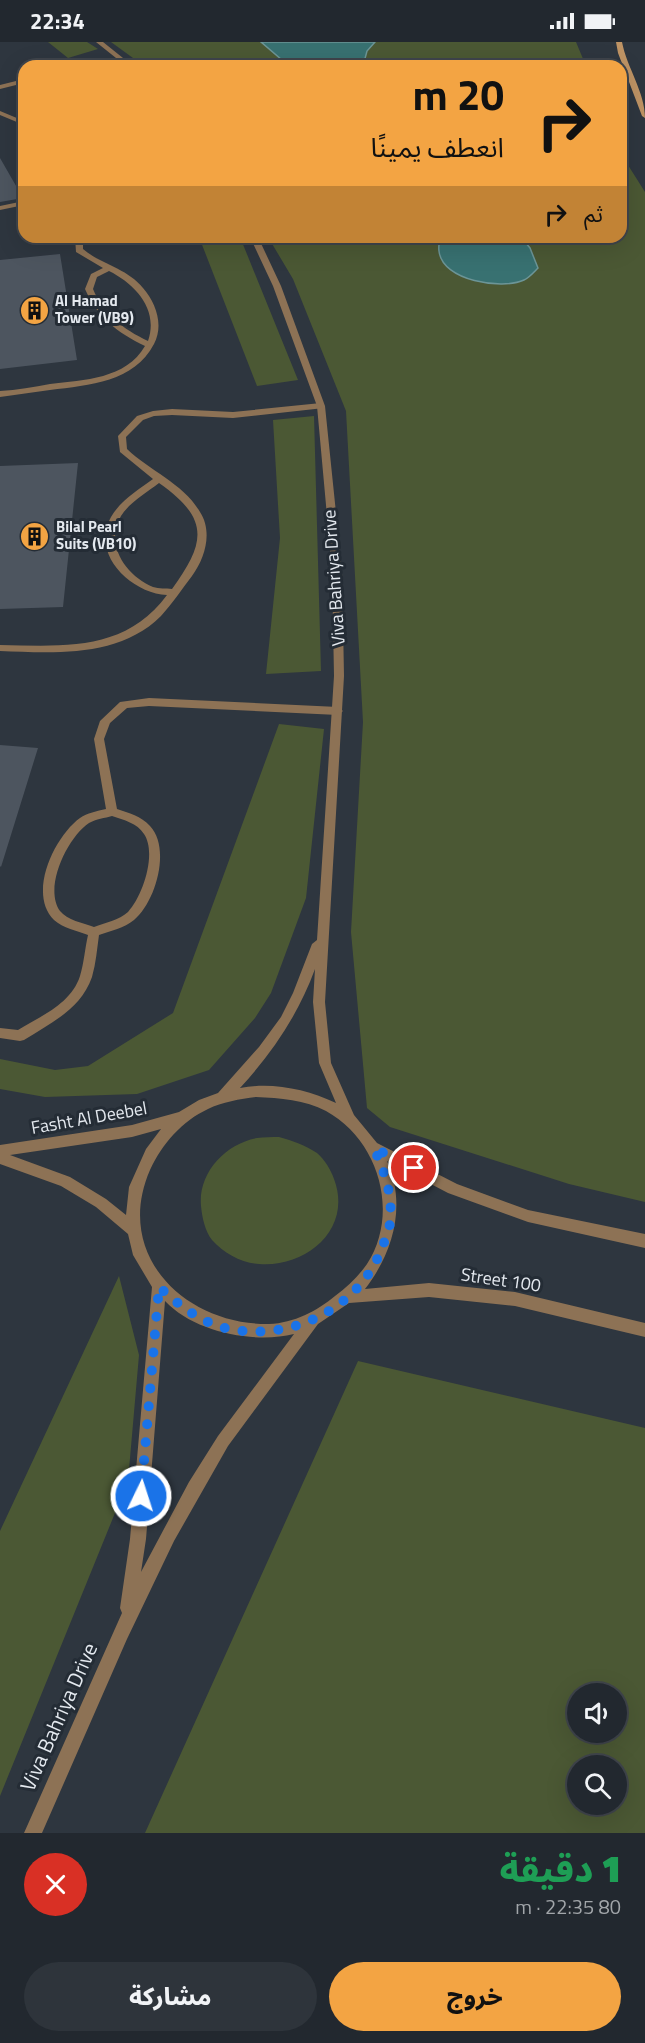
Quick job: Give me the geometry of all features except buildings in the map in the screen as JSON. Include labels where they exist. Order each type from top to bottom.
[{"type":"main road","points":[[619,42],[623,60]]},
{"type":"main road","points":[[627,70],[645,116]]},
{"type":"street","points":[[99,42],[122,60]]},
{"type":"street","points":[[0,87],[18,82]]},
{"type":"street","points":[[0,113],[18,120]]},
{"type":"street","points":[[0,208],[18,204]]},
{"type":"street","points":[[0,394],[116,376],[136,365],[150,345],[156,324],[142,292],[133,282],[79,250],[79,243]]},
{"type":"street","name":"Viva Bahriya Drive","points":[[257,243],[277,286],[321,406],[338,571],[338,711],[319,1002],[325,1063],[349,1119]]},
{"type":"street","points":[[110,267],[94,276],[89,289],[93,302],[127,335],[150,345]]},
{"type":"street","points":[[0,648],[88,647],[131,634],[156,616],[195,567],[203,534],[196,512],[174,489],[158,480],[123,450],[122,436],[141,418],[172,412],[233,415],[321,406]]},
{"type":"street","points":[[158,480],[123,507],[111,534],[112,553],[124,572],[150,589],[174,592]]},
{"type":"street","points":[[112,812],[99,739],[105,721],[124,705],[179,702],[338,711]]},
{"type":"street","points":[[112,812],[140,822],[153,839],[156,863],[147,889],[131,916],[93,932],[57,916],[47,899],[49,880],[54,863],[68,837],[86,820],[112,812]]},
{"type":"street","points":[[0,1033],[20,1036],[63,1009],[80,991],[87,973],[93,932]]},
{"type":"street","name":"Viva Bahriya Drive","points":[[223,1097],[257,1060],[286,1021],[322,932]]},
{"type":"street","points":[[256,1090],[290,1092],[322,1102],[349,1119],[374,1148],[389,1185],[390,1225],[377,1264],[350,1297],[312,1321],[271,1331],[228,1329],[189,1313],[159,1287],[138,1250],[133,1229],[133,1197],[142,1167],[159,1139],[183,1117],[202,1105],[223,1097],[256,1090]]},
{"type":"street","name":"Fasht Al Deebel","points":[[0,1151],[132,1131],[183,1117]]},
{"type":"street","points":[[374,1148],[453,1189],[528,1216],[645,1241]]},
{"type":"street","points":[[0,1158],[64,1181],[101,1203],[133,1229]]},
{"type":"street","name":"Viva Bahriya Drive","points":[[127,1618],[138,1539],[159,1287]]},
{"type":"street","name":"Street 100","points":[[350,1297],[429,1290],[515,1299],[645,1330]]},
{"type":"street","name":"Viva Bahriya Drive","points":[[33,1833],[127,1618],[182,1512],[223,1441],[312,1321]]},
{"type":"shaded area","points":[[48,42],[87,42],[98,49],[68,58]]},
{"type":"shaded area","points":[[111,42],[576,42],[584,60],[136,60]]},
{"type":"shaded area","points":[[261,42],[375,42],[367,51],[365,60],[282,60]]},
{"type":"shaded area","points":[[627,164],[645,192],[645,1202],[569,1184],[390,1127],[367,1108],[351,932],[363,722],[346,411],[293,279],[272,243],[627,243]]},
{"type":"shaded area","points":[[201,243],[242,243],[298,380],[257,386]]},
{"type":"shaded area","points":[[440,243],[526,243],[538,268],[526,279],[514,283],[488,283],[461,276],[450,270],[443,261]]},
{"type":"shaded area","points":[[314,416],[321,671],[266,674],[280,538],[273,420]]},
{"type":"shaded area","points":[[279,724],[324,729],[306,898],[271,993],[255,1018],[209,1070],[137,1094],[45,1097],[0,1089],[0,1059],[55,1070],[88,1066],[173,1013]]},
{"type":"shaded area","points":[[279,1137],[308,1148],[317,1153],[325,1162],[333,1176],[338,1197],[337,1214],[331,1229],[321,1242],[308,1252],[276,1264],[246,1262],[222,1249],[207,1232],[201,1206],[204,1182],[216,1162],[234,1147],[257,1138]]},
{"type":"shaded area","points":[[119,1276],[139,1355],[128,1481],[0,1796],[0,1531]]},
{"type":"shaded area","points":[[358,1361],[645,1428],[645,1833],[145,1833]]},
{"type":"place","name":"Al Hamad Tower (VB9)","points":[[34,310]]},
{"type":"place","name":"Bilal Pearl Suits (VB10)","points":[[35,536]]},
{"type":"route","points":[[141,1496],[159,1287],[189,1313],[228,1329],[271,1331],[312,1321],[350,1297],[377,1264],[390,1225],[389,1185],[374,1148],[414,1168]]}]
